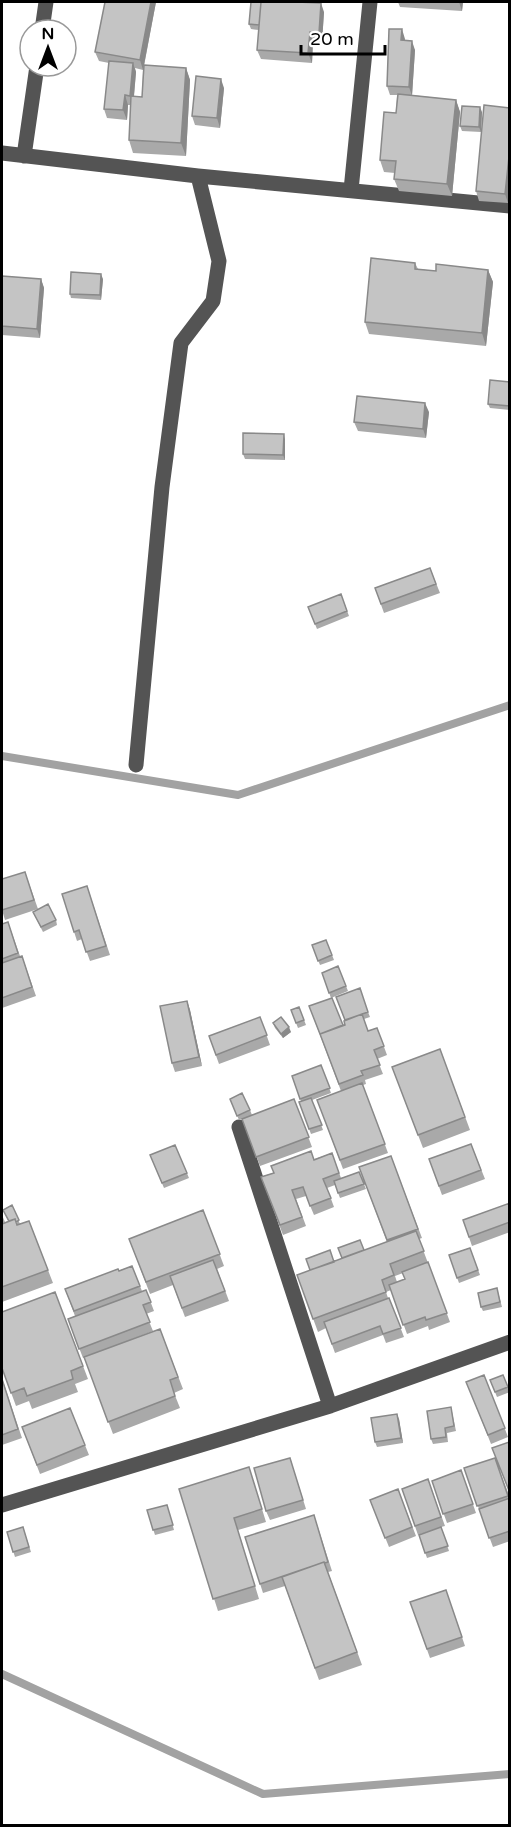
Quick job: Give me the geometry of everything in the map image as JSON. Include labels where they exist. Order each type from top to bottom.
[{"type":"street","points":[[44,18],[46,2]]},
{"type":"street","points":[[351,190],[370,2]]},
{"type":"street","points":[[24,156],[35,78]]},
{"type":"street","points":[[2,153],[198,176],[510,206]]},
{"type":"street","points":[[136,765],[162,487],[180,343],[213,301],[219,261],[198,176]]},
{"type":"street","points":[[239,1127],[330,1406]]},
{"type":"street","points":[[2,1505],[330,1406],[510,1342]]},
{"type":"building","points":[[105,2],[151,2],[140,60],[95,52]]},
{"type":"building","points":[[251,2],[261,2],[259,25],[249,24]]},
{"type":"building","points":[[261,2],[321,3],[319,33],[310,32],[308,53],[257,50]]},
{"type":"building","points":[[389,29],[402,29],[401,40],[412,41],[409,87],[387,86]]},
{"type":"building","points":[[109,61],[133,63],[130,96],[125,95],[123,110],[104,109]]},
{"type":"building","points":[[144,65],[186,68],[181,143],[129,140],[131,96],[142,97]]},
{"type":"building","points":[[196,76],[221,79],[217,118],[192,116]]},
{"type":"building","points":[[398,94],[456,100],[447,184],[394,179],[396,161],[380,160],[384,112],[396,113]]},
{"type":"building","points":[[484,105],[510,108],[510,147],[505,194],[476,191]]},
{"type":"building","points":[[462,106],[480,107],[479,127],[460,126]]},
{"type":"building","points":[[371,258],[415,263],[415,269],[436,271],[436,264],[488,270],[482,333],[365,322]]},
{"type":"building","points":[[71,272],[101,274],[100,295],[70,294]]},
{"type":"building","points":[[2,276],[41,279],[37,329],[2,326]]},
{"type":"building","points":[[490,380],[510,382],[510,406],[488,404]]},
{"type":"building","points":[[357,396],[425,403],[423,429],[354,422]]},
{"type":"building","points":[[243,433],[284,434],[283,455],[243,454]]},
{"type":"building","points":[[430,568],[436,584],[381,604],[375,588]]},
{"type":"building","points":[[341,594],[347,611],[315,624],[308,607]]},
{"type":"building","points":[[25,872],[34,900],[2,910],[2,879]]},
{"type":"building","points":[[87,886],[106,946],[86,952],[79,930],[74,932],[62,894]]},
{"type":"building","points":[[48,904],[56,920],[41,927],[33,912]]},
{"type":"building","points":[[8,922],[18,953],[2,959],[2,924]]},
{"type":"building","points":[[326,940],[332,955],[318,961],[312,945]]},
{"type":"building","points":[[22,956],[32,987],[2,998],[2,963]]},
{"type":"building","points":[[338,966],[346,986],[329,993],[322,973]]},
{"type":"building","points":[[360,988],[368,1012],[345,1020],[336,997]]},
{"type":"building","points":[[332,998],[343,1025],[320,1034],[309,1006]]},
{"type":"building","points":[[187,1001],[199,1057],[172,1063],[160,1006]]},
{"type":"building","points":[[299,1007],[304,1020],[296,1023],[291,1010]]},
{"type":"building","points":[[362,1014],[368,1031],[377,1028],[384,1046],[374,1050],[380,1065],[361,1071],[363,1075],[339,1084],[320,1034],[345,1025],[344,1021]]},
{"type":"building","points":[[260,1017],[267,1035],[216,1055],[209,1036]]},
{"type":"building","points":[[281,1017],[289,1027],[281,1034],[273,1023]]},
{"type":"building","points":[[440,1049],[465,1117],[418,1135],[392,1067]]},
{"type":"building","points":[[321,1065],[330,1088],[300,1099],[292,1076]]},
{"type":"building","points":[[362,1083],[385,1144],[340,1160],[317,1100]]},
{"type":"building","points":[[242,1093],[250,1110],[237,1116],[230,1099]]},
{"type":"building","points":[[311,1098],[322,1125],[309,1129],[299,1102]]},
{"type":"building","points":[[294,1099],[309,1137],[256,1157],[242,1119]]},
{"type":"building","points":[[471,1144],[481,1170],[439,1186],[429,1159]]},
{"type":"building","points":[[175,1145],[187,1173],[162,1183],[150,1155]]},
{"type":"building","points":[[311,1151],[314,1160],[332,1153],[339,1173],[323,1179],[331,1198],[310,1206],[303,1187],[292,1190],[302,1217],[280,1225],[261,1177],[274,1173],[271,1166]]},
{"type":"building","points":[[391,1156],[418,1229],[387,1240],[359,1167]]},
{"type":"building","points":[[359,1172],[364,1184],[338,1193],[334,1181]]},
{"type":"building","points":[[510,1203],[510,1222],[469,1237],[463,1220]]},
{"type":"building","points":[[12,1205],[19,1220],[16,1222],[15,1219],[9,1221],[3,1210]]},
{"type":"building","points":[[203,1210],[220,1254],[146,1282],[129,1239]]},
{"type":"building","points":[[15,1219],[17,1225],[29,1221],[48,1270],[2,1287],[2,1224]]},
{"type":"building","points":[[416,1231],[424,1251],[390,1264],[394,1275],[382,1280],[386,1292],[313,1319],[297,1275]]},
{"type":"building","points":[[360,1240],[364,1250],[342,1258],[338,1248]]},
{"type":"building","points":[[470,1248],[478,1270],[457,1278],[449,1255]]},
{"type":"building","points":[[330,1250],[334,1262],[310,1270],[306,1259]]},
{"type":"building","points":[[213,1260],[225,1291],[182,1308],[170,1276]]},
{"type":"building","points":[[428,1262],[447,1313],[426,1320],[425,1317],[403,1325],[389,1285],[405,1279],[402,1272]]},
{"type":"building","points":[[132,1266],[140,1286],[74,1311],[65,1289]]},
{"type":"building","points":[[497,1288],[500,1302],[481,1307],[478,1293]]},
{"type":"building","points":[[146,1290],[151,1302],[143,1305],[150,1322],[79,1349],[68,1319]]},
{"type":"building","points":[[55,1292],[83,1366],[71,1371],[73,1379],[27,1396],[24,1388],[11,1393],[2,1368],[2,1312]]},
{"type":"building","points":[[389,1298],[401,1328],[383,1334],[380,1326],[332,1344],[324,1322]]},
{"type":"building","points":[[160,1329],[178,1377],[170,1380],[175,1396],[108,1422],[84,1357]]},
{"type":"building","points":[[484,1375],[505,1428],[488,1435],[466,1382]]},
{"type":"building","points":[[503,1375],[508,1387],[495,1392],[490,1380]]},
{"type":"building","points":[[2,1379],[18,1429],[2,1435]]},
{"type":"building","points":[[451,1407],[454,1426],[445,1428],[446,1437],[431,1439],[427,1411]]},
{"type":"building","points":[[70,1408],[85,1445],[37,1465],[22,1427]]},
{"type":"building","points":[[397,1414],[401,1438],[375,1442],[371,1418]]},
{"type":"building","points":[[510,1443],[510,1493],[492,1448]]},
{"type":"building","points":[[290,1458],[303,1500],[266,1511],[254,1468]]},
{"type":"building","points":[[495,1458],[508,1496],[477,1506],[464,1468]]},
{"type":"building","points":[[249,1467],[262,1509],[234,1518],[255,1586],[213,1599],[179,1489]]},
{"type":"building","points":[[461,1470],[473,1504],[443,1514],[432,1481]]},
{"type":"building","points":[[428,1479],[441,1517],[415,1526],[402,1489]]},
{"type":"building","points":[[398,1489],[412,1527],[385,1538],[370,1500]]},
{"type":"building","points":[[510,1498],[510,1531],[489,1538],[479,1509]]},
{"type":"building","points":[[167,1505],[173,1525],[153,1530],[147,1510]]},
{"type":"building","points":[[314,1515],[328,1562],[260,1584],[245,1537]]},
{"type":"building","points":[[23,1527],[29,1547],[13,1552],[7,1532]]},
{"type":"building","points":[[441,1527],[448,1546],[425,1553],[419,1535]]},
{"type":"building","points":[[324,1562],[357,1652],[315,1668],[282,1577]]},
{"type":"building","points":[[446,1590],[462,1637],[427,1649],[410,1602]]},
{"type":"waterway","points":[[2,756],[238,795],[510,705]]},
{"type":"waterway","points":[[2,1674],[263,1794],[510,1774]]}]
